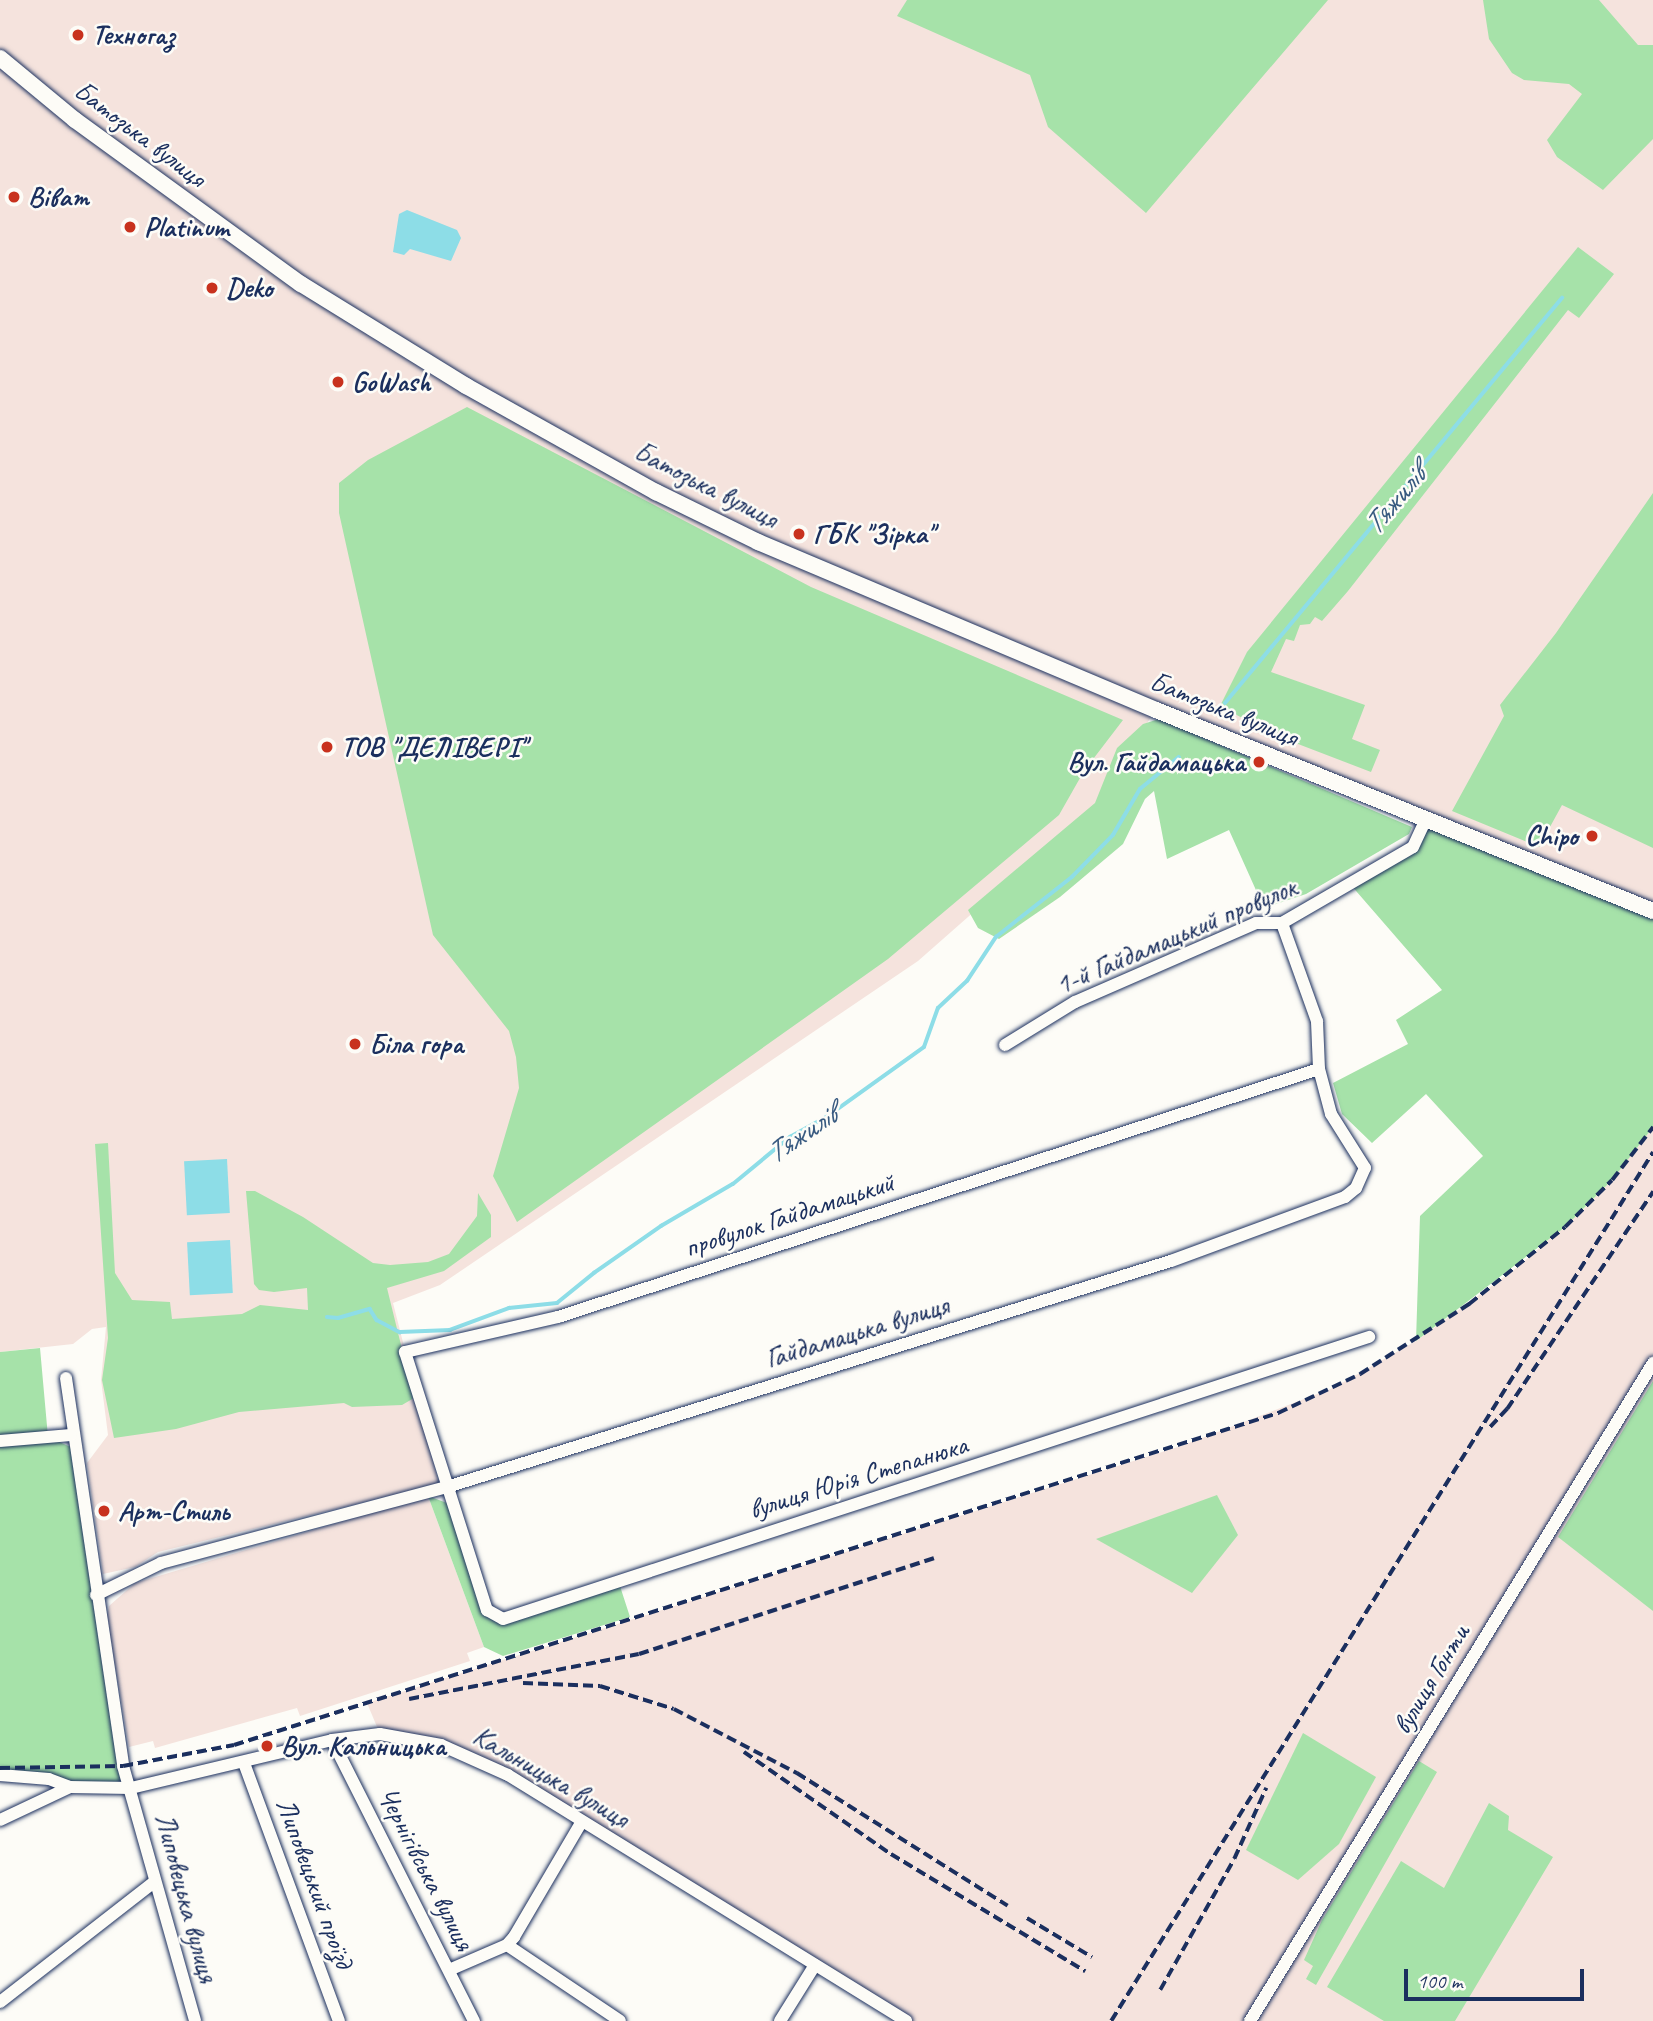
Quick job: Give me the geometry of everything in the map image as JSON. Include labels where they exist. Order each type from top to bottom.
[{"type":"street","name":"Батозька вулиця","points":[[0,58],[75,120],[301,284],[466,386],[656,492],[758,542],[1653,911]]},
{"type":"street","name":"1-й Гайдамацький провулок","points":[[1005,1045],[1075,1002],[1256,923],[1282,923],[1413,847],[1426,819]]},
{"type":"street","name":"Гайдамацька вулиця","points":[[96,1595],[161,1563],[447,1487],[1171,1261],[1333,1203],[1356,1188],[1365,1168],[1336,1125],[1320,1069],[1317,1021],[1282,923]]},
{"type":"street","name":"провулок Гайдамацький","points":[[447,1487],[405,1352],[558,1317],[1320,1069]]},
{"type":"street","name":"вулиця Юрія Степанюка","points":[[447,1487],[487,1610],[503,1619],[1369,1337]]},
{"type":"street","name":"вулиця Гонти","points":[[1250,2021],[1653,1363]]},
{"type":"street","name":"Липовецька вулиця","points":[[66,1378],[71,1435],[114,1721],[154,1882],[195,2021]]},
{"type":"street","points":[[0,1441],[71,1435]]},
{"type":"street","name":"Кальницька вулиця","points":[[70,1787],[131,1788],[332,1740],[380,1734],[449,1747],[495,1768],[906,2021]]},
{"type":"street","name":"Чернігівська вулиця","points":[[332,1740],[474,2021]]},
{"type":"street","name":"Липовецький проїзд","points":[[244,1763],[339,2021]]},
{"type":"street","points":[[0,1774],[44,1778],[70,1787]]},
{"type":"street","points":[[0,1819],[70,1787]]},
{"type":"street","points":[[449,1970],[507,1945],[582,1821]]},
{"type":"street","points":[[0,2003],[154,1882]]},
{"type":"street","points":[[507,1945],[620,2021]]},
{"type":"street","points":[[780,2021],[814,1965]]},
{"type":"shaded area","points":[[0,0],[1653,0],[1653,911],[1155,711],[1092,808],[918,961],[440,1285],[393,1303],[439,1484],[158,1552],[135,1567],[103,1574],[87,1463],[108,1435],[101,1380],[106,1327],[92,1329],[73,1344],[0,1352]]},
{"type":"shaded area","points":[[1653,1127],[1653,2021],[906,2021],[483,1761],[380,1734],[367,1703],[1181,1446],[1333,1388],[1416,1341],[1519,1266],[1589,1204]]},
{"type":"shaded area","points":[[428,1496],[484,1647],[467,1653],[470,1661],[300,1716],[297,1708],[155,1748],[153,1741],[129,1747],[107,1617],[109,1606],[135,1583]]},
{"type":"green space","points":[[907,0],[1328,0],[1146,213],[1048,127],[1030,75],[897,16]]},
{"type":"green space","points":[[1483,0],[1599,0],[1638,45],[1653,45],[1653,139],[1603,190],[1557,157],[1547,140],[1582,94],[1569,84],[1524,80],[1512,73],[1489,39]]},
{"type":"green space","points":[[1578,247],[1614,274],[1579,318],[1568,310],[1348,591],[1322,621],[1315,617],[1310,624],[1300,625],[1294,641],[1286,639],[1271,672],[1365,705],[1352,739],[1380,750],[1371,772],[1272,734],[1220,706],[1247,652]]},
{"type":"green space","points":[[467,407],[811,587],[1123,720],[1084,771],[1059,815],[888,959],[517,1222],[493,1176],[519,1088],[516,1057],[509,1031],[433,935],[339,513],[339,483],[368,460]]},
{"type":"green space","points":[[1653,493],[1653,848],[1562,805],[1539,847],[1452,811],[1504,716],[1500,705],[1556,633]]},
{"type":"green space","points":[[1159,719],[1412,827],[1409,834],[1306,894],[1264,908],[1229,830],[1167,859],[1154,791],[1145,799],[1123,844],[1060,897],[999,939],[978,928],[968,910],[1095,803],[1117,748],[1143,724]]},
{"type":"green space","points":[[1426,819],[1653,911],[1653,1127],[1612,1180],[1565,1227],[1416,1341],[1420,1216],[1483,1156],[1426,1094],[1372,1143],[1342,1114],[1333,1083],[1408,1044],[1396,1020],[1442,990],[1350,884],[1413,847]]},
{"type":"green space","points":[[108,1143],[115,1273],[132,1300],[170,1302],[172,1319],[242,1314],[260,1305],[308,1310],[307,1288],[274,1292],[259,1290],[254,1284],[246,1191],[255,1191],[303,1217],[373,1263],[390,1265],[428,1262],[449,1254],[477,1216],[478,1193],[491,1215],[491,1237],[444,1271],[387,1288],[414,1398],[402,1405],[352,1407],[344,1403],[239,1412],[176,1429],[114,1438],[102,1380],[108,1338],[95,1144]]},
{"type":"green space","points":[[40,1348],[48,1437],[73,1448],[131,1788],[0,1775],[0,1352]]},
{"type":"green space","points":[[1653,1381],[1653,1611],[1558,1537]]},
{"type":"green space","points":[[1217,1495],[1238,1535],[1192,1593],[1096,1539]]},
{"type":"green space","points":[[428,1496],[447,1503],[485,1611],[502,1621],[619,1583],[630,1617],[503,1656],[484,1647]]},
{"type":"green space","points":[[1303,1733],[1376,1777],[1339,1844],[1298,1880],[1246,1850]]},
{"type":"green space","points":[[1419,1761],[1437,1772],[1316,1985],[1306,1979],[1313,1966],[1304,1960],[1322,1920]]},
{"type":"green space","points":[[1489,1803],[1509,1816],[1508,1830],[1553,1857],[1455,2021],[1384,2021],[1327,1987],[1401,1861],[1444,1888]]},
{"type":"water","points":[[407,210],[457,230],[461,238],[451,261],[410,249],[404,255],[393,252],[399,214]]},
{"type":"water","points":[[227,1159],[230,1213],[187,1215],[184,1161]]},
{"type":"water","points":[[230,1240],[233,1293],[190,1295],[187,1242]]},
{"type":"waterway","name":"Тяжилів","points":[[1225,703],[1562,298]]},
{"type":"waterway","name":"Тяжилів","points":[[327,1317],[338,1318],[370,1309],[377,1320],[400,1332],[450,1330],[509,1308],[557,1303],[661,1226],[733,1184],[790,1137],[828,1116],[924,1047],[938,1008],[967,981],[996,937],[1072,877],[1113,835],[1140,789],[1179,757]]},
{"type":"railway","points":[[0,1768],[123,1766],[234,1745],[1278,1413],[1360,1374],[1469,1304],[1565,1227],[1612,1180],[1653,1127]]},
{"type":"railway","points":[[1111,2021],[1653,1152]]},
{"type":"railway","points":[[1490,1427],[1507,1409],[1653,1192]]},
{"type":"railway","points":[[409,1699],[639,1654],[937,1557]]},
{"type":"railway","points":[[523,1683],[600,1686],[674,1709],[797,1773],[1008,1906]]},
{"type":"railway","points":[[744,1752],[891,1854],[1085,1971]]},
{"type":"railway","points":[[1160,1990],[1234,1859],[1266,1788]]},
{"type":"railway","points":[[1027,1918],[1092,1957]]},
{"type":"place","name":"Техногаз","points":[[78,35]]},
{"type":"place","name":"Віват","points":[[14,197]]},
{"type":"place","name":"Platinum","points":[[130,227]]},
{"type":"place","name":"Deko","points":[[212,288]]},
{"type":"place","name":"GoWash","points":[[338,382]]},
{"type":"place","name":"ГБК \"Зірка\"","points":[[799,534]]},
{"type":"place","name":"ТОВ \"ДЕЛІВЕРІ\"","points":[[327,747]]},
{"type":"place","name":"Вул. Гайдамацька","points":[[1259,762]]},
{"type":"place","name":"Chipo","points":[[1592,836]]},
{"type":"place","name":"Біла гора","points":[[355,1044]]},
{"type":"place","name":"Арт-Стиль","points":[[104,1511]]},
{"type":"place","name":"Вул. Кальницька","points":[[267,1746]]}]
